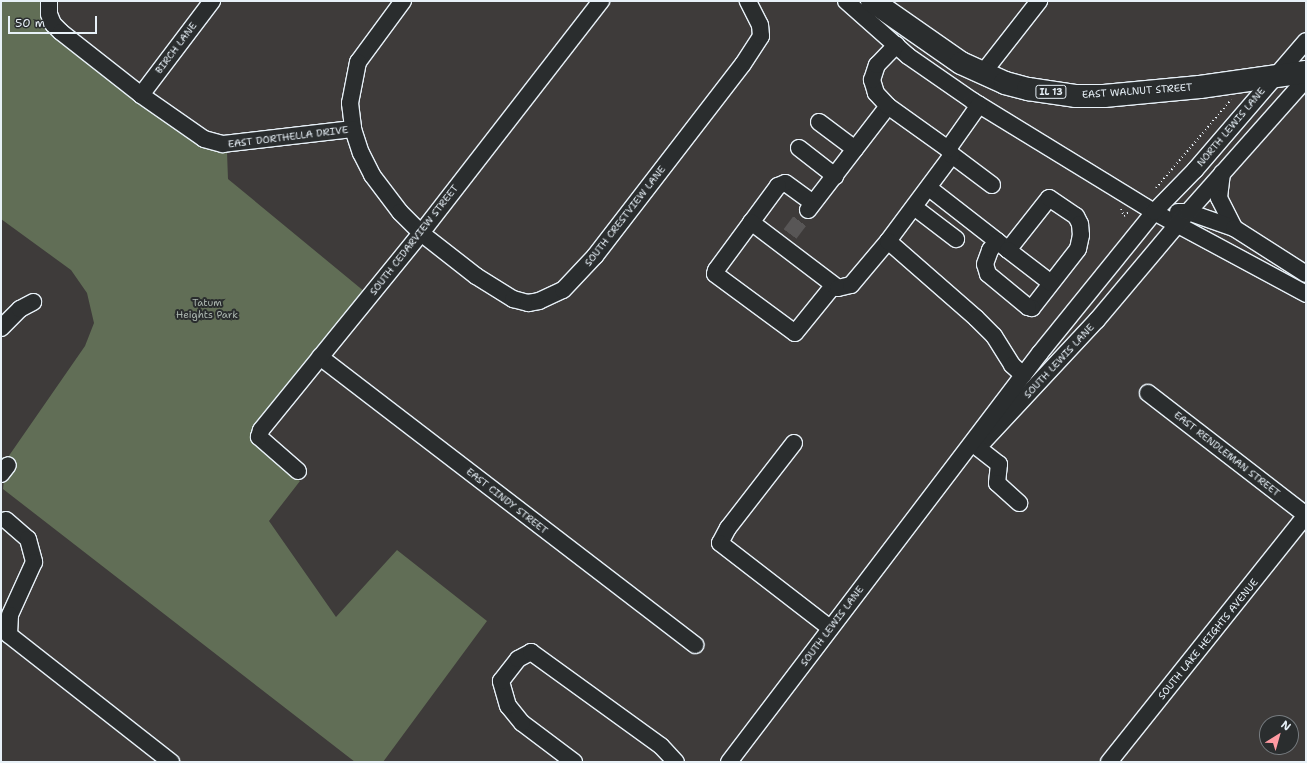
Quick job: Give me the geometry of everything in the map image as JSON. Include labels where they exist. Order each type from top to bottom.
[{"type":"highway","name":"EAST WALNUT STREET","points":[[872,1],[932,45],[982,74],[1028,89],[1083,96],[1200,87],[1274,75],[1306,72]]},
{"type":"street","name":"EAST DORTHELLA DRIVE","points":[[49,1],[49,14],[53,24],[141,95],[204,139],[223,144],[354,129]]},
{"type":"street","name":"BIRCH LANE","points":[[141,95],[212,1]]},
{"type":"street","points":[[403,1],[358,62],[350,103],[354,129],[372,176],[400,212],[421,233]]},
{"type":"street","name":"SOUTH CEDARVIEW STREET","points":[[298,471],[259,437],[261,430],[421,233],[601,1]]},
{"type":"street","name":"SOUTH CRESTVIEW LANE","points":[[421,233],[476,276],[513,299],[539,302],[563,290],[595,256],[743,64],[761,36],[760,25],[748,1]]},
{"type":"street","points":[[846,1],[896,45],[979,105],[1176,225],[1306,294]]},
{"type":"street","points":[[982,74],[1037,2]]},
{"type":"street","name":"NORTH LEWIS LANE","points":[[1154,212],[1195,170],[1274,75],[1306,41]]},
{"type":"street","points":[[896,45],[877,65],[872,80],[876,93],[888,106],[992,185]]},
{"type":"street","points":[[1176,225],[1306,80]]},
{"type":"street","points":[[751,222],[785,239],[833,286],[844,288],[851,285],[888,241],[929,188],[979,105]]},
{"type":"street","points":[[833,286],[795,333],[715,274],[716,270],[778,186],[785,183],[811,207],[888,106]]},
{"type":"street","points":[[819,122],[855,149]]},
{"type":"street","points":[[799,148],[835,176]]},
{"type":"street","points":[[1222,173],[1219,198],[1234,228]]},
{"type":"street","points":[[929,188],[1051,283]]},
{"type":"street","points":[[1049,198],[1076,216],[1082,235],[1078,249],[1051,283],[1032,308],[1028,308],[988,274],[985,264],[990,250],[1003,246],[1049,198]]},
{"type":"street","points":[[914,207],[956,239]]},
{"type":"street","points":[[1154,212],[1188,212],[1234,228],[1306,274]]},
{"type":"street","name":"SOUTH LEWIS LANE","points":[[729,762],[1023,375],[1154,212]]},
{"type":"street","name":"SOUTH LEWIS LANE","points":[[935,491],[1097,320],[1176,225]]},
{"type":"street","points":[[888,241],[976,318],[994,336],[1012,365],[1023,375]]},
{"type":"street","points":[[1,328],[20,309],[33,302]]},
{"type":"street","name":"EAST CINDY STREET","points":[[320,356],[695,645]]},
{"type":"street","name":"EAST RENDLEMAN STREET","points":[[1148,393],[1306,515]]},
{"type":"street","points":[[794,443],[728,528],[720,543],[830,628]]},
{"type":"street","points":[[977,447],[999,464],[997,483],[1019,503]]},
{"type":"street","name":"SOUTH LAKE HEIGHTS AVENUE","points":[[1110,762],[1306,515]]},
{"type":"street","points":[[6,520],[28,539],[34,562],[10,615],[9,635],[171,762]]},
{"type":"street","points":[[574,762],[522,722],[508,706],[501,680],[518,659],[531,652],[661,746],[676,762]]},
{"type":"path","points":[[1124,216],[1140,204],[1233,98]]},
{"type":"green space","name":"Tatum Heights Park","points":[[1,1],[43,1],[42,12],[204,146],[227,152],[228,179],[365,292],[255,427],[250,440],[300,481],[269,521],[336,617],[397,550],[487,621],[383,762],[355,762],[3,489],[6,460],[85,346],[94,323],[87,293],[71,270],[1,219]]},
{"type":"tunnel","points":[[790,234],[808,210]]}]
